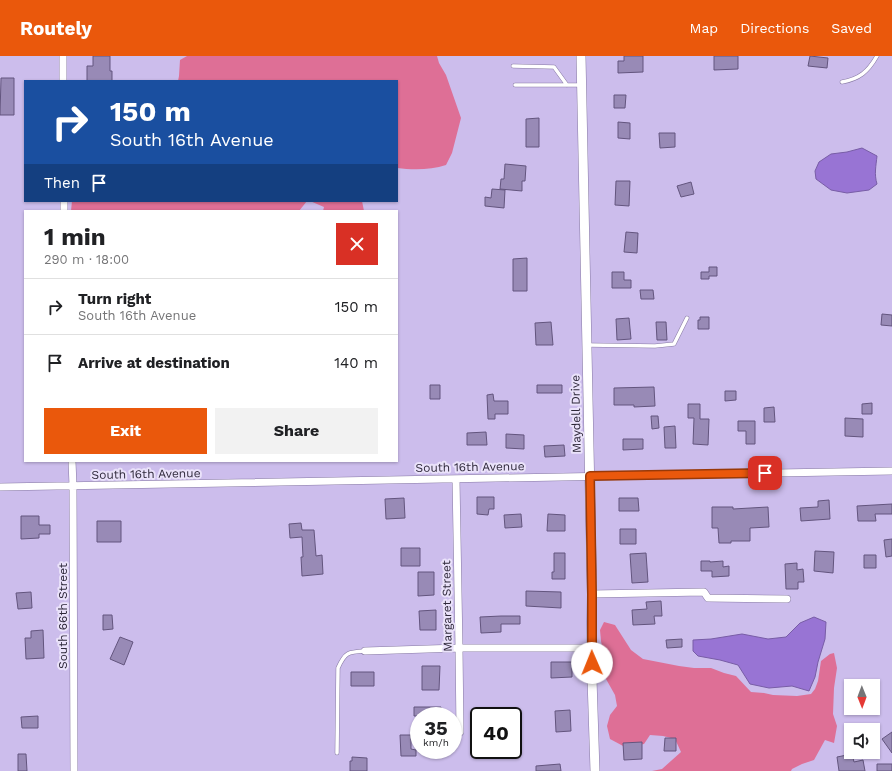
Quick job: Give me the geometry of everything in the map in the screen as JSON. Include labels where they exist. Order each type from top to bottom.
[{"type":"street","points":[[63,56],[63,80]]},
{"type":"street","name":"Maydell Drive","points":[[581,56],[592,594],[591,648],[595,771]]},
{"type":"street","name":"South 66th Street","points":[[72,462],[74,771]]},
{"type":"street","name":"South 16th Avenue","points":[[0,487],[892,471]]},
{"type":"street","name":"Margaret Street","points":[[456,479],[460,707]]},
{"type":"street","points":[[592,594],[704,592],[708,598],[787,599]]},
{"type":"street","points":[[365,651],[459,648],[591,648]]},
{"type":"lane","points":[[842,82],[854,79],[866,72],[877,56]]},
{"type":"lane","points":[[514,66],[554,67],[566,85]]},
{"type":"lane","points":[[515,85],[582,86]]},
{"type":"lane","points":[[587,345],[655,346],[674,344],[687,318]]},
{"type":"lane","points":[[338,753],[338,668],[343,657],[351,652],[365,651]]},
{"type":"shaded area","points":[[187,56],[437,56],[446,75],[461,118],[452,153],[446,165],[440,167],[422,169],[398,168],[398,80],[178,80],[180,60]]},
{"type":"shaded area","points":[[862,148],[877,156],[875,173],[877,184],[869,190],[847,193],[831,190],[816,179],[815,171],[819,162],[831,154]]},
{"type":"shaded area","points":[[72,202],[306,202],[300,210],[71,210]]},
{"type":"shaded area","points":[[312,202],[362,202],[364,210],[323,210],[324,207]]},
{"type":"shaded area","points":[[814,617],[826,622],[825,639],[815,677],[809,691],[792,686],[769,688],[750,684],[738,665],[698,656],[693,651],[693,640],[742,634],[768,639],[786,637],[800,623]]},
{"type":"shaded area","points":[[604,622],[615,625],[631,650],[643,659],[694,668],[711,668],[736,676],[751,692],[773,695],[797,696],[811,694],[818,681],[821,661],[830,654],[834,653],[837,668],[834,688],[833,714],[837,726],[834,743],[825,740],[814,760],[802,764],[791,771],[652,771],[662,769],[681,752],[675,739],[663,736],[650,735],[644,744],[625,747],[610,739],[607,726],[610,715],[617,706],[615,695],[606,679],[600,630]]},
{"type":"building","points":[[93,56],[110,56],[110,71],[112,71],[112,80],[87,80],[87,66],[93,66]]},
{"type":"building","points":[[624,56],[643,56],[643,72],[618,73],[618,61],[624,61]]},
{"type":"building","points":[[714,56],[738,56],[738,69],[714,70]]},
{"type":"building","points":[[810,56],[828,58],[827,68],[808,66]]},
{"type":"building","points":[[1,78],[14,78],[14,115],[0,115]]},
{"type":"building","points":[[614,95],[626,95],[625,108],[614,108]]},
{"type":"building","points":[[539,118],[539,147],[526,147],[526,119]]},
{"type":"building","points":[[618,122],[630,123],[630,139],[618,138]]},
{"type":"building","points":[[659,133],[675,133],[675,147],[660,148]]},
{"type":"building","points":[[505,164],[526,166],[525,181],[522,181],[522,191],[500,189],[501,179],[504,179]]},
{"type":"building","points":[[616,181],[630,181],[629,206],[615,205]]},
{"type":"building","points":[[691,182],[694,194],[681,197],[677,186]]},
{"type":"building","points":[[492,189],[505,190],[504,208],[485,206],[485,197],[491,198]]},
{"type":"building","points":[[626,232],[638,233],[637,253],[624,252]]},
{"type":"building","points":[[527,258],[527,291],[513,291],[513,259]]},
{"type":"building","points":[[709,267],[717,267],[717,276],[709,276],[709,279],[701,279],[701,272],[709,272]]},
{"type":"building","points":[[612,272],[624,272],[624,280],[631,280],[631,288],[612,288]]},
{"type":"building","points":[[640,290],[653,290],[654,299],[641,299]]},
{"type":"building","points":[[882,314],[892,315],[892,326],[881,325]]},
{"type":"building","points":[[700,317],[709,317],[709,329],[698,329],[698,320],[700,320]]},
{"type":"building","points":[[629,318],[631,339],[617,340],[616,319]]},
{"type":"building","points":[[551,322],[553,345],[536,345],[535,323]]},
{"type":"building","points":[[656,322],[666,322],[667,340],[657,340]]},
{"type":"building","points":[[430,385],[440,385],[440,399],[430,399]]},
{"type":"building","points":[[537,385],[562,385],[562,393],[537,393]]},
{"type":"building","points":[[654,387],[655,406],[634,407],[634,405],[614,405],[614,388]]},
{"type":"building","points":[[725,391],[736,391],[736,400],[725,401]]},
{"type":"building","points":[[493,394],[494,401],[508,401],[508,414],[495,414],[495,419],[488,419],[487,395]]},
{"type":"building","points":[[872,403],[872,414],[862,414],[862,404]]},
{"type":"building","points":[[688,404],[700,404],[700,419],[709,419],[708,445],[693,444],[694,418],[688,418]]},
{"type":"building","points":[[774,407],[775,422],[764,422],[764,408]]},
{"type":"building","points":[[651,416],[658,416],[659,428],[652,429]]},
{"type":"building","points":[[845,418],[863,419],[863,437],[845,436]]},
{"type":"building","points":[[738,421],[755,421],[755,444],[746,444],[746,431],[738,431]]},
{"type":"building","points":[[675,426],[676,448],[665,448],[664,427]]},
{"type":"building","points":[[486,432],[487,445],[467,445],[467,433]]},
{"type":"building","points":[[506,434],[524,435],[524,449],[506,448]]},
{"type":"building","points":[[623,439],[643,439],[643,449],[623,450]]},
{"type":"building","points":[[564,445],[565,456],[545,457],[544,446]]},
{"type":"building","points":[[477,497],[494,497],[494,509],[489,509],[488,515],[477,514]]},
{"type":"building","points":[[404,498],[405,518],[386,519],[385,499]]},
{"type":"building","points":[[619,498],[638,498],[639,511],[619,511]]},
{"type":"building","points":[[829,500],[830,519],[801,521],[800,508],[818,507],[818,501]]},
{"type":"building","points":[[892,504],[892,514],[875,514],[876,521],[858,521],[857,506]]},
{"type":"building","points":[[712,507],[733,507],[733,509],[768,507],[769,527],[750,528],[750,541],[731,541],[731,543],[719,543],[718,528],[712,528]]},
{"type":"building","points":[[521,514],[522,527],[505,528],[504,515]]},
{"type":"building","points":[[548,514],[565,515],[565,531],[547,531]]},
{"type":"building","points":[[21,516],[39,516],[39,525],[50,525],[50,534],[39,534],[39,538],[21,539]]},
{"type":"building","points":[[97,521],[121,521],[121,542],[97,542]]},
{"type":"building","points":[[301,523],[302,530],[314,530],[316,556],[322,555],[323,574],[302,576],[302,537],[290,538],[289,524]]},
{"type":"building","points":[[620,529],[636,529],[636,544],[620,544]]},
{"type":"building","points":[[892,539],[892,556],[886,557],[884,540]]},
{"type":"building","points":[[401,548],[420,548],[420,566],[401,566]]},
{"type":"building","points":[[815,551],[834,552],[833,573],[814,571]]},
{"type":"building","points":[[554,553],[565,553],[565,579],[552,579],[552,572],[554,572]]},
{"type":"building","points":[[646,553],[648,582],[632,583],[630,554]]},
{"type":"building","points":[[864,555],[876,555],[876,568],[864,568]]},
{"type":"building","points":[[701,561],[723,561],[723,567],[729,566],[729,576],[712,577],[712,571],[701,571]]},
{"type":"building","points":[[797,563],[797,570],[803,569],[804,582],[798,582],[798,589],[786,589],[785,564]]},
{"type":"building","points":[[418,572],[434,572],[434,595],[418,596]]},
{"type":"building","points":[[526,591],[561,592],[561,608],[526,606]]},
{"type":"building","points":[[31,592],[32,608],[18,609],[16,593]]},
{"type":"building","points":[[661,601],[662,616],[654,616],[655,624],[633,625],[632,610],[647,609],[646,602]]},
{"type":"building","points":[[436,610],[436,630],[420,630],[419,611]]},
{"type":"building","points":[[103,615],[112,615],[113,629],[103,630]]},
{"type":"building","points":[[520,616],[520,624],[501,624],[501,632],[481,633],[480,617]]},
{"type":"building","points":[[43,630],[44,658],[26,659],[25,638],[31,638],[31,631]]},
{"type":"building","points":[[120,637],[133,642],[124,665],[110,659]]},
{"type":"building","points":[[682,639],[682,647],[667,648],[666,640]]},
{"type":"building","points":[[551,662],[572,662],[572,677],[551,678]]},
{"type":"building","points":[[422,666],[440,666],[439,690],[422,690]]},
{"type":"building","points":[[351,672],[374,672],[374,686],[351,686]]},
{"type":"building","points":[[570,710],[571,731],[556,732],[555,711]]},
{"type":"building","points":[[38,716],[38,728],[22,728],[21,717]]},
{"type":"building","points":[[892,732],[892,753],[882,739]]},
{"type":"building","points":[[400,735],[410,735],[410,756],[401,756]]},
{"type":"building","points":[[665,738],[676,738],[676,751],[664,751]]},
{"type":"building","points":[[642,742],[642,759],[624,760],[623,743]]},
{"type":"building","points":[[18,754],[26,754],[27,771],[18,771]]},
{"type":"building","points":[[844,756],[844,759],[853,759],[854,762],[863,760],[865,771],[839,771],[837,757]]},
{"type":"building","points":[[352,757],[367,758],[367,771],[350,771],[350,761],[352,761]]},
{"type":"building","points":[[560,764],[561,771],[536,771],[536,766]]},
{"type":"building","points":[[877,764],[892,764],[892,771],[877,771]]},
{"type":"route","points":[[592,663],[590,476],[765,473]]}]
